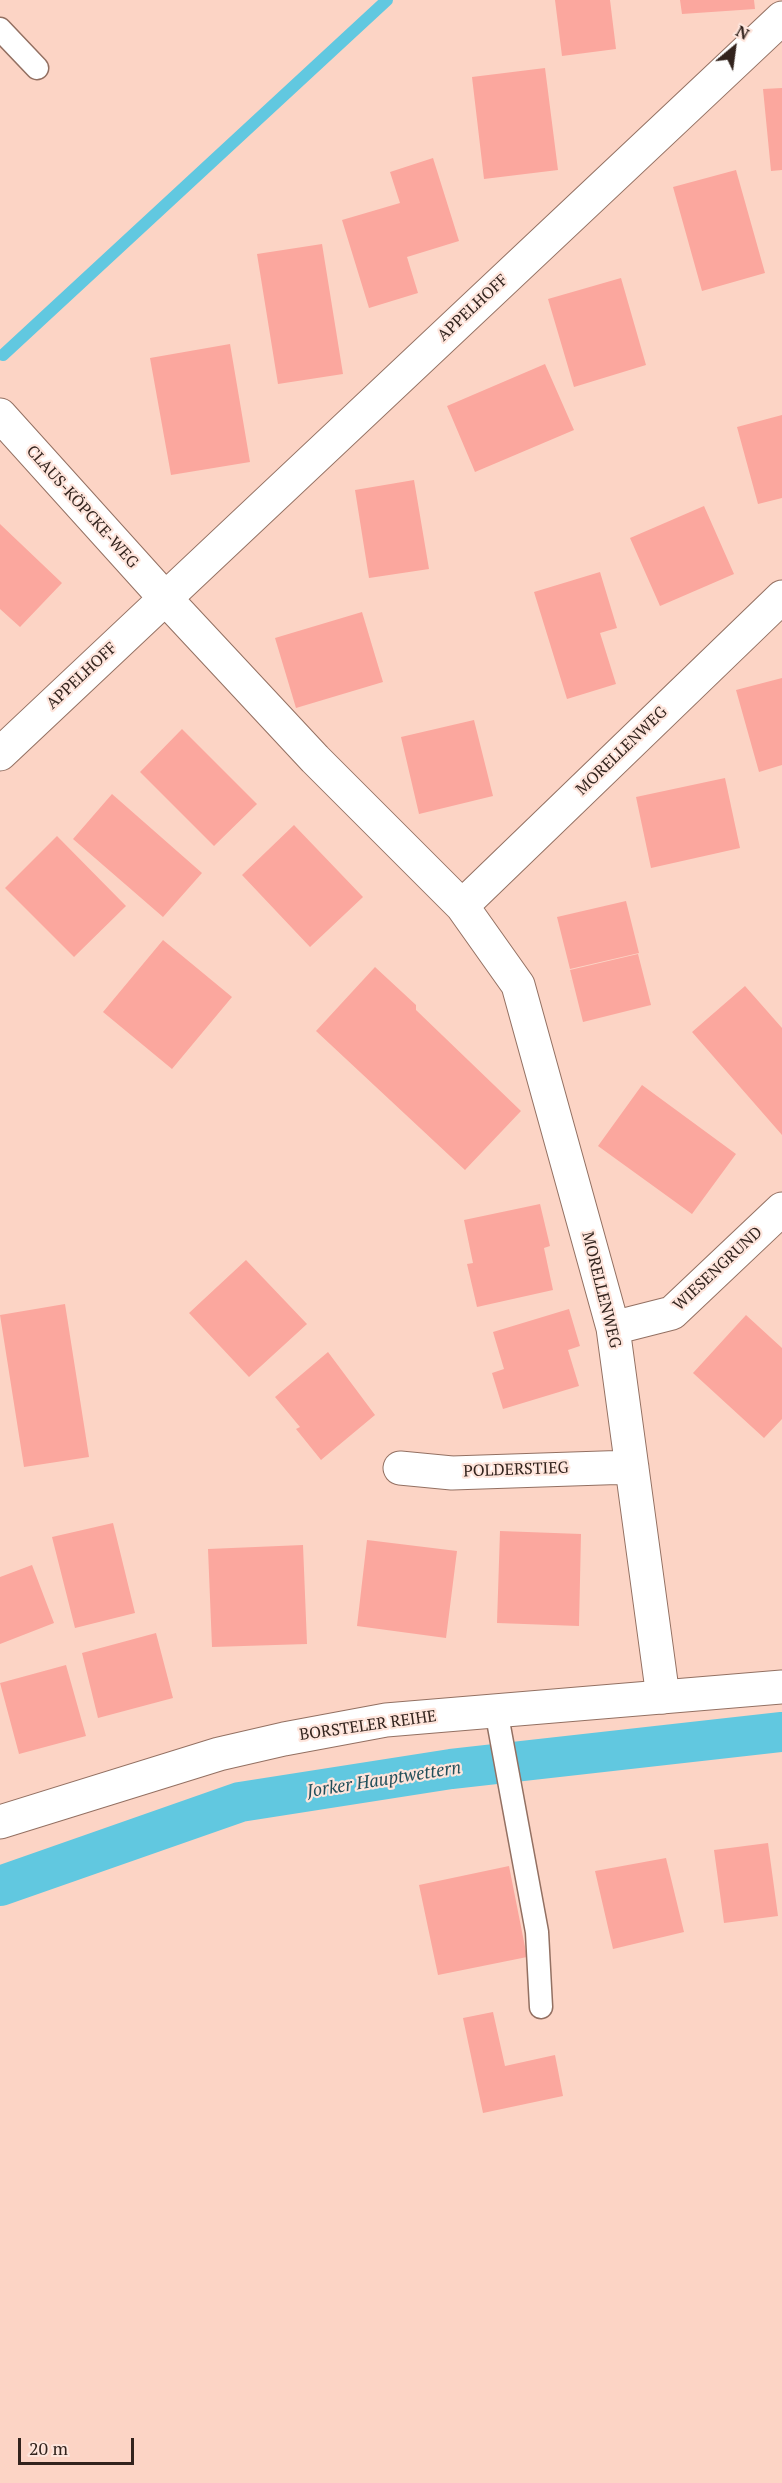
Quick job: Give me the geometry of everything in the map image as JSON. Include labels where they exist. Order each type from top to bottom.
[{"type":"street","name":"APPELHOFF","points":[[0,754],[782,18]]},
{"type":"street","name":"CLAUS-KÖPCKE-WEG","points":[[0,415],[165,598]]},
{"type":"street","name":"MORELLENWEG","points":[[462,906],[782,597]]},
{"type":"street","name":"MORELLENWEG","points":[[165,598],[315,759],[462,906],[518,985],[613,1328],[663,1697]]},
{"type":"street","name":"WIESENGRUND","points":[[613,1328],[672,1313],[782,1209]]},
{"type":"street","name":"POLDERSTIEG","points":[[400,1468],[452,1473],[632,1467]]},
{"type":"street","name":"BORSTELER REIHE","points":[[0,1822],[219,1754],[386,1720],[497,1721],[663,1697],[782,1687]]},
{"type":"lane","points":[[0,29],[37,68]]},
{"type":"lane","points":[[497,1721],[537,1932],[541,2007]]},
{"type":"building","points":[[555,0],[610,0],[616,49],[562,56]]},
{"type":"building","points":[[680,0],[754,0],[755,9],[682,14]]},
{"type":"building","points":[[545,68],[558,170],[484,179],[472,77]]},
{"type":"building","points":[[782,88],[782,170],[771,171],[763,89]]},
{"type":"building","points":[[433,158],[459,241],[407,257],[418,293],[369,308],[342,220],[400,203],[390,172]]},
{"type":"building","points":[[736,170],[765,273],[702,291],[673,187]]},
{"type":"building","points":[[322,244],[343,374],[278,384],[257,254]]},
{"type":"building","points":[[621,278],[646,365],[574,387],[548,299]]},
{"type":"building","points":[[230,344],[250,462],[171,475],[150,358]]},
{"type":"building","points":[[545,364],[574,430],[475,472],[447,406]]},
{"type":"building","points":[[782,415],[782,498],[758,504],[737,427]]},
{"type":"building","points":[[414,480],[429,569],[369,578],[355,490]]},
{"type":"building","points":[[704,506],[734,574],[660,606],[630,538]]},
{"type":"building","points":[[0,524],[62,583],[20,627],[0,609]]},
{"type":"building","points":[[600,572],[617,628],[600,633],[616,684],[567,699],[534,592]]},
{"type":"building","points":[[362,612],[383,682],[296,708],[275,638]]},
{"type":"building","points":[[782,678],[782,765],[759,772],[736,690]]},
{"type":"building","points":[[474,720],[493,796],[419,814],[401,737]]},
{"type":"building","points":[[182,729],[257,804],[214,846],[140,772]]},
{"type":"building","points":[[725,778],[740,848],[651,868],[636,797]]},
{"type":"building","points":[[112,794],[202,873],[163,917],[73,839]]},
{"type":"building","points":[[294,825],[363,897],[310,947],[242,875]]},
{"type":"building","points":[[57,836],[126,906],[74,957],[5,888]]},
{"type":"building","points":[[626,901],[639,953],[570,969],[557,917]]},
{"type":"building","points":[[163,940],[232,997],[172,1069],[103,1012]]},
{"type":"building","points":[[638,954],[651,1005],[583,1022],[570,970]]},
{"type":"building","points":[[375,967],[416,1005],[416,1010],[521,1111],[465,1170],[316,1031]]},
{"type":"building","points":[[745,986],[782,1028],[782,1135],[692,1032]]},
{"type":"building","points":[[642,1085],[736,1154],[692,1214],[598,1146]]},
{"type":"building","points":[[540,1204],[550,1246],[544,1248],[553,1290],[477,1307],[467,1264],[473,1263],[464,1220]]},
{"type":"building","points":[[246,1260],[307,1324],[249,1377],[189,1313]]},
{"type":"building","points":[[65,1304],[89,1457],[24,1467],[0,1315]]},
{"type":"building","points":[[569,1309],[580,1346],[568,1350],[579,1386],[503,1409],[492,1373],[504,1369],[493,1332]]},
{"type":"building","points":[[746,1315],[782,1348],[782,1419],[764,1438],[693,1373]]},
{"type":"building","points":[[328,1352],[375,1415],[321,1460],[296,1429],[300,1427],[275,1397]]},
{"type":"building","points":[[113,1523],[135,1613],[75,1628],[52,1537]]},
{"type":"building","points":[[500,1531],[581,1534],[579,1626],[497,1623]]},
{"type":"building","points":[[367,1540],[457,1551],[446,1638],[357,1626]]},
{"type":"building","points":[[303,1545],[307,1644],[212,1647],[208,1549]]},
{"type":"building","points":[[32,1565],[54,1623],[0,1644],[0,1577]]},
{"type":"building","points":[[156,1633],[173,1698],[98,1718],[82,1653]]},
{"type":"building","points":[[66,1665],[86,1736],[19,1754],[0,1683]]},
{"type":"building","points":[[768,1843],[778,1916],[724,1923],[714,1850]]},
{"type":"building","points":[[666,1858],[684,1932],[613,1949],[595,1871]]},
{"type":"building","points":[[509,1866],[527,1957],[438,1975],[419,1885]]},
{"type":"building","points":[[493,2012],[505,2066],[555,2055],[563,2096],[483,2113],[463,2018]]},
{"type":"waterway","points":[[3,355],[387,0]]},
{"type":"waterway","name":"Jorker Hauptwettern","points":[[0,1886],[240,1802],[451,1769],[782,1732]]}]
